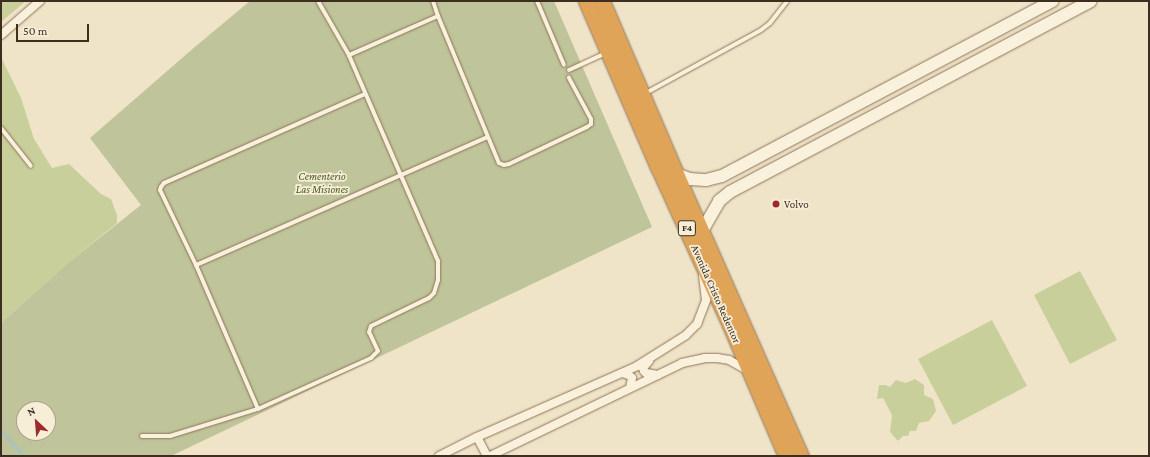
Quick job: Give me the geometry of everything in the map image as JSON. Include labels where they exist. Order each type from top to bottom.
[{"type":"highway","name":"Avenida Cristo Redentor","points":[[586,1],[786,456]]},
{"type":"highway","name":"Avenida Cristo Redentor","points":[[602,1],[676,174],[801,456]]},
{"type":"main road","points":[[676,174],[690,179],[706,180],[722,176],[1052,1],[1061,16]]},
{"type":"main road","points":[[702,231],[719,201],[730,192],[1090,1]]},
{"type":"main road","points":[[722,176],[730,192]]},
{"type":"street","points":[[1,35],[40,1]]},
{"type":"street","points":[[439,456],[477,437],[649,360],[686,335],[697,324],[706,300],[702,266]]},
{"type":"street","points":[[490,456],[682,364],[705,358],[729,360],[750,373]]},
{"type":"street","points":[[649,360],[643,368],[644,371],[646,373],[658,375]]},
{"type":"street","points":[[622,373],[629,375],[632,378],[630,388]]},
{"type":"street","points":[[477,437],[487,456]]},
{"type":"lane","points":[[142,436],[170,436],[258,409],[375,355],[378,351],[368,332],[371,326],[430,298],[434,293],[438,280],[438,261],[349,55],[318,1]]},
{"type":"lane","points":[[433,1],[487,137],[499,162],[504,165],[591,124],[590,119],[569,78]]},
{"type":"lane","points":[[537,1],[564,65]]},
{"type":"lane","points":[[642,95],[761,30],[770,22],[787,1]]},
{"type":"lane","points":[[349,55],[438,16]]},
{"type":"lane","points":[[568,70],[608,52]]},
{"type":"lane","points":[[258,409],[196,265],[160,190],[164,184],[365,94]]},
{"type":"lane","points":[[1,128],[32,166]]},
{"type":"lane","points":[[196,265],[487,137]]},
{"type":"green space","points":[[1,1],[26,1],[1,22]]},
{"type":"green space","name":"Cementerio Las Misiones","points":[[250,1],[554,1],[652,227],[171,456],[1,456],[1,323],[69,262],[141,205],[90,138]]},
{"type":"green space","points":[[1,57],[21,98],[34,139],[52,168],[69,164],[101,194],[111,199],[117,215],[117,223],[69,262],[1,323]]},
{"type":"green space","points":[[1080,271],[1117,340],[1070,364],[1034,295]]},
{"type":"green space","points":[[992,320],[1027,386],[953,425],[918,359]]},
{"type":"green space","points":[[915,379],[924,385],[924,395],[933,399],[936,411],[929,421],[919,423],[916,431],[910,431],[908,436],[903,436],[898,441],[890,432],[892,415],[883,398],[877,399],[879,385],[890,387],[896,380],[906,383]]},
{"type":"waterway","points":[[1,431],[24,456]]},
{"type":"place","name":"Volvo","points":[[776,204]]}]
